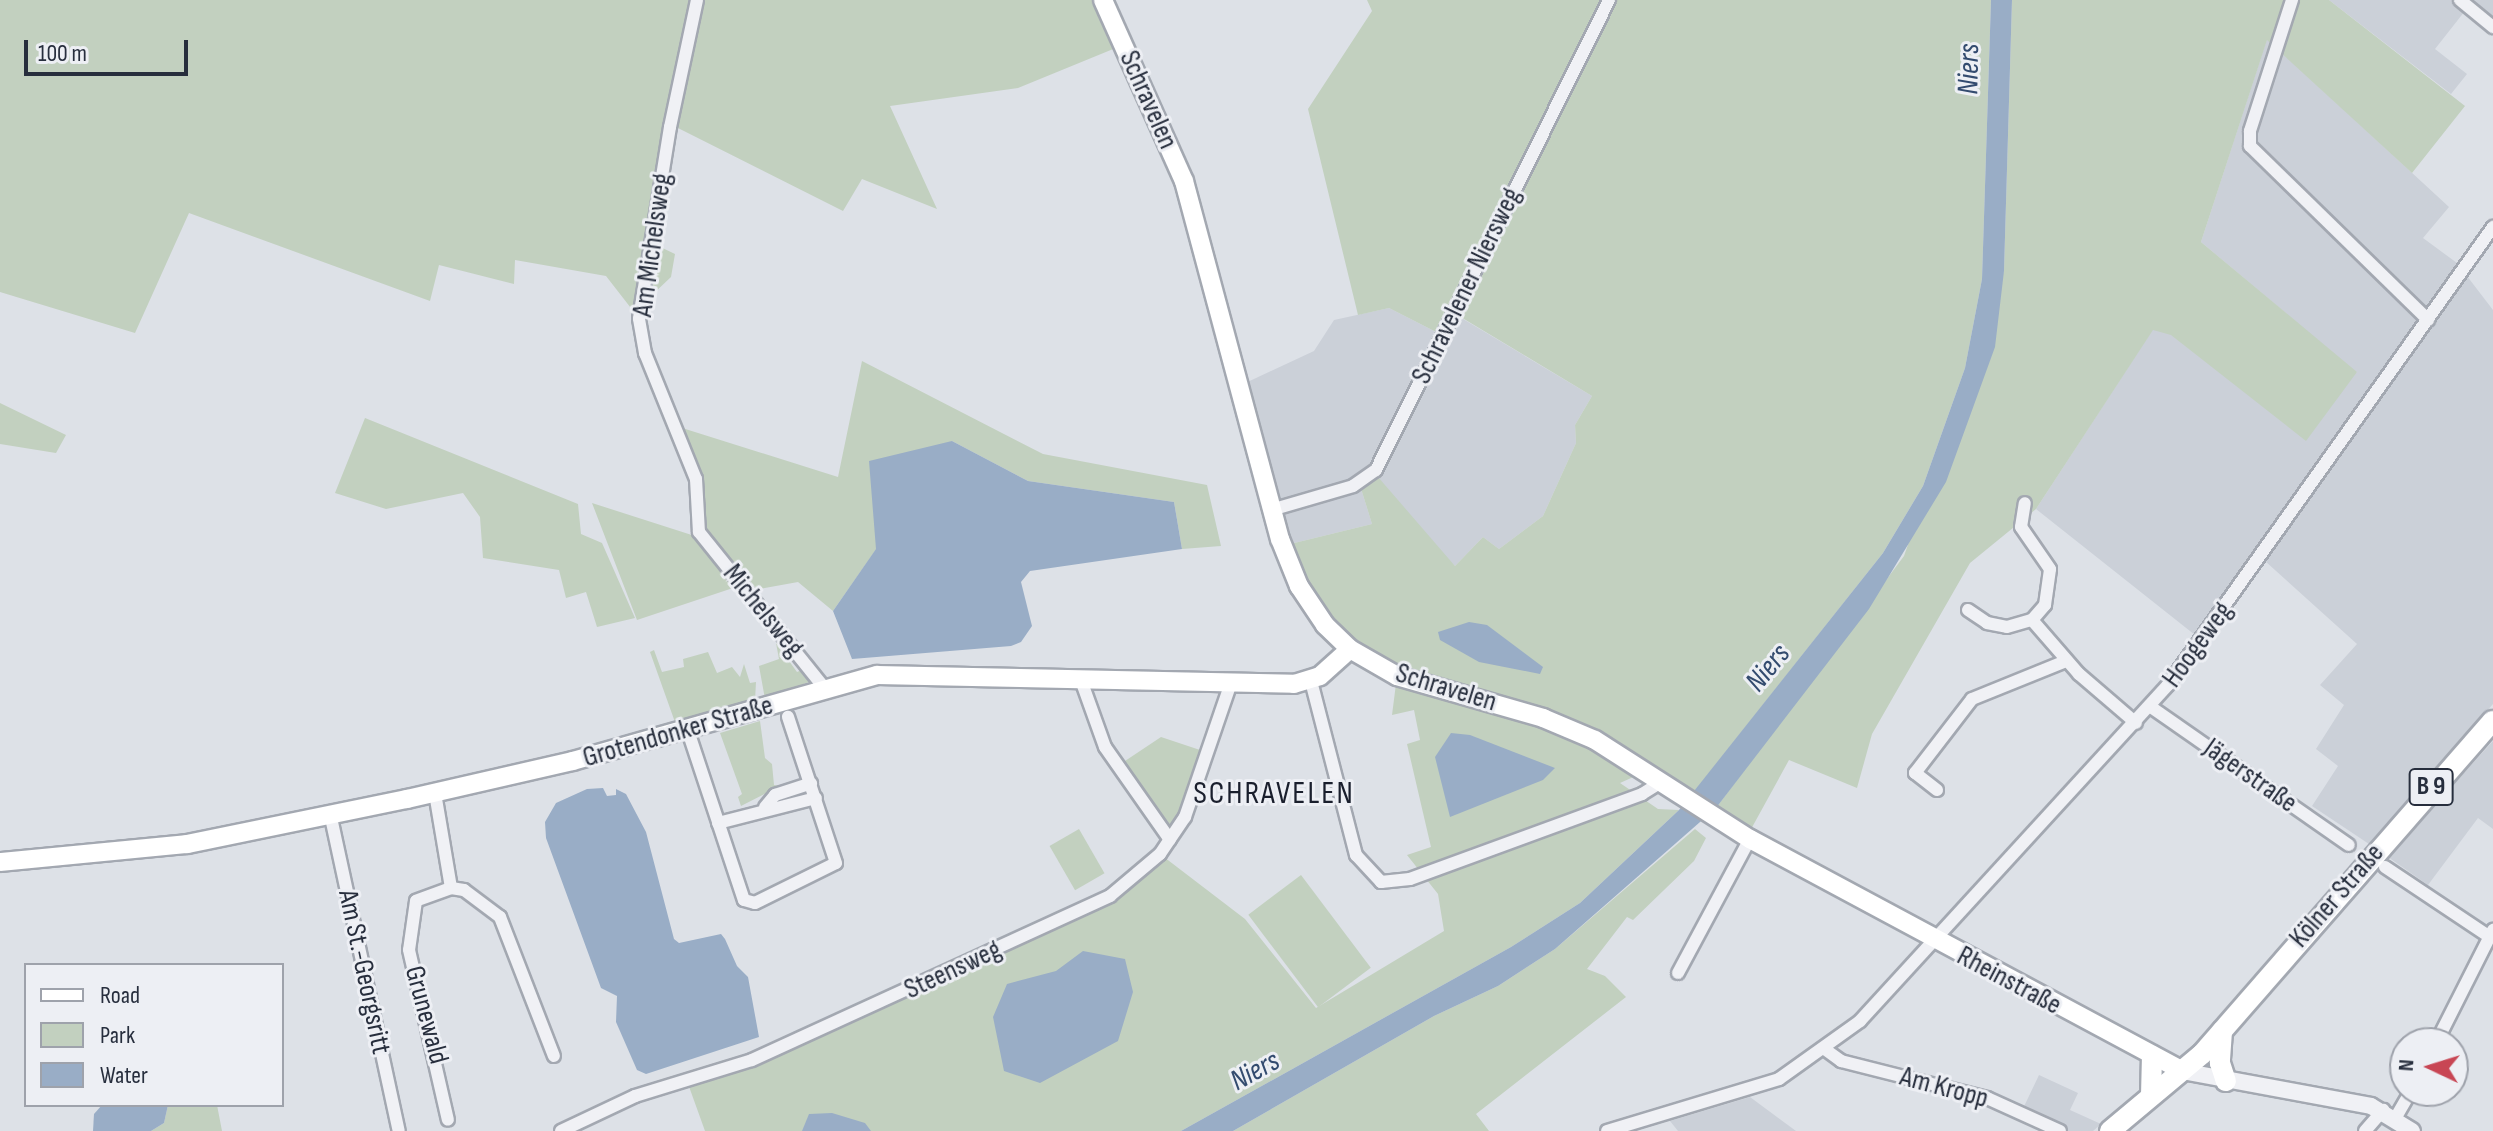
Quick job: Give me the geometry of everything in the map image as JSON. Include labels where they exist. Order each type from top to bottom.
[{"type":"main road","name":"Schravelen","points":[[1103,0],[1192,202],[1271,510],[1299,586],[1325,625],[1350,649],[1397,676],[1567,728],[1670,786]]},
{"type":"main road","points":[[1311,681],[1350,649]]},
{"type":"main road","name":"Grotendonker Straße","points":[[0,862],[158,849],[435,793],[688,731],[885,674],[1231,683],[1311,681]]},
{"type":"main road","name":"Kölner Straße","points":[[2182,1071],[2223,1029],[2493,721]]},
{"type":"main road","name":"Rheinstraße","points":[[1670,786],[1750,839],[1932,940],[2182,1071]]},
{"type":"main road","points":[[2223,1029],[2220,1063],[2226,1081]]},
{"type":"main road","points":[[2151,1096],[2152,1056]]},
{"type":"main road","name":"B 9","points":[[2110,1131],[2182,1071]]},
{"type":"street","name":"Am Michelsweg","points":[[697,0],[670,127],[639,319],[645,353],[696,479],[699,532]]},
{"type":"street","name":"Schravelener Niersweg","points":[[1271,510],[1353,486],[1376,470],[1609,0]]},
{"type":"street","points":[[2292,0],[2250,131],[2250,146],[2428,320]]},
{"type":"street","points":[[2460,0],[2493,27]]},
{"type":"street","name":"Hoogeweg","points":[[1607,1131],[1753,1090],[1826,1050],[1871,1011],[1932,940],[2151,707],[2493,227]]},
{"type":"street","points":[[1968,610],[1996,626],[2032,620],[2045,605],[2052,581],[2044,556],[2021,527],[2025,503]]},
{"type":"street","name":"Michelsweg","points":[[699,532],[826,690]]},
{"type":"street","points":[[2032,620],[2066,661],[2136,723]]},
{"type":"street","points":[[1937,790],[1915,773],[1972,699],[2066,661]]},
{"type":"street","points":[[1081,680],[1085,702],[1105,747],[1170,840]]},
{"type":"street","points":[[1311,681],[1356,855],[1381,882],[1425,873],[1670,786]]},
{"type":"street","name":"Steensweg","points":[[561,1131],[635,1096],[752,1060],[1110,896],[1143,873],[1185,817],[1231,683]]},
{"type":"street","name":"Jägerstraße","points":[[2151,707],[2349,845]]},
{"type":"street","points":[[688,731],[744,900],[755,903],[835,866],[788,717]]},
{"type":"street","points":[[765,807],[775,795],[811,783]]},
{"type":"street","points":[[435,793],[451,888],[464,890],[500,917],[554,1056]]},
{"type":"street","points":[[718,823],[765,807],[779,810],[816,798]]},
{"type":"street","name":"Am St.-Georgsritt","points":[[330,813],[399,1131]]},
{"type":"street","points":[[1678,973],[1750,839]]},
{"type":"street","points":[[2385,867],[2492,933],[2444,1027]]},
{"type":"street","name":"Grunewald","points":[[448,1120],[409,950],[416,901],[451,888]]},
{"type":"street","name":"Am Kropp","points":[[1826,1050],[1841,1061],[1987,1098],[2060,1131]]},
{"type":"street","name":"Rheinstraße","points":[[2182,1071],[2389,1113]]},
{"type":"street","points":[[2365,1131],[2395,1107]]},
{"type":"street","points":[[2389,1113],[2412,1131]]},
{"type":"shaded area","points":[[2329,0],[2493,0],[2493,19],[2472,2],[2435,49],[2467,74],[2451,94]]},
{"type":"shaded area","points":[[2267,39],[2449,207],[2423,238],[2457,263],[2493,310],[2493,704],[2369,844],[2312,806],[2338,766],[2316,749],[2344,705],[2320,685],[2357,644],[2255,552],[2195,635],[2036,509],[2153,329],[2357,373],[2201,242]]},
{"type":"shaded area","points":[[1389,308],[1442,335],[1453,313],[1592,396],[1575,425],[1576,443],[1543,516],[1499,549],[1483,537],[1455,566],[1358,479],[1372,524],[1282,546],[1239,386],[1314,351],[1334,320]]},
{"type":"shaded area","points":[[2493,741],[2493,829],[2478,818],[2428,885],[2388,857]]},
{"type":"shaded area","points":[[2039,1075],[2078,1093],[2070,1110],[2101,1124],[2093,1131],[2045,1131],[2018,1119]]},
{"type":"shaded area","points":[[1750,1097],[1796,1131],[1678,1131],[1670,1121]]},
{"type":"green space","points":[[0,0],[1103,0],[1123,45],[1018,88],[890,106],[937,209],[862,179],[843,211],[664,121],[654,244],[675,254],[671,277],[634,312],[606,276],[515,260],[514,284],[439,265],[430,301],[189,213],[135,333],[0,292]]},
{"type":"green space","points":[[1367,0],[1991,0],[1982,279],[1965,368],[1923,486],[1883,553],[1694,792],[1616,745],[1640,774],[1620,783],[1658,809],[1679,810],[1580,903],[1511,947],[1181,1131],[705,1131],[687,1081],[752,1060],[1110,896],[1160,854],[1245,919],[1316,1008],[1444,931],[1438,894],[1407,855],[1431,847],[1407,744],[1420,740],[1414,710],[1392,715],[1397,676],[1403,671],[1361,647],[1336,624],[1282,546],[1372,524],[1358,479],[1372,470],[1455,566],[1483,537],[1499,549],[1543,516],[1576,443],[1575,425],[1592,396],[1454,313],[1442,335],[1389,308],[1358,315],[1308,109],[1372,11]]},
{"type":"green space","points":[[2012,0],[2329,0],[2465,106],[2412,173],[2267,40],[2201,242],[2357,372],[2306,441],[2171,335],[2153,330],[2036,509],[1970,563],[1872,734],[1857,788],[1789,760],[1750,831],[1716,808],[1904,556],[2004,271]]},
{"type":"green space","points":[[862,361],[1043,454],[1207,485],[1221,546],[1182,549],[1174,502],[1028,481],[952,441],[833,611],[798,582],[749,591],[736,587],[637,620],[592,503],[698,537],[705,508],[679,427],[838,477]]},
{"type":"green space","points":[[0,403],[66,435],[56,453],[0,444]]},
{"type":"green space","points":[[365,418],[578,504],[581,534],[602,543],[635,618],[597,627],[586,592],[566,598],[559,570],[483,558],[480,517],[463,493],[386,509],[335,493]]},
{"type":"green space","points":[[776,643],[797,672],[802,670],[814,680],[765,699],[759,666],[779,659]]},
{"type":"green space","points":[[654,650],[662,672],[684,667],[683,659],[708,652],[717,673],[732,667],[740,677],[744,664],[750,683],[756,682],[755,701],[676,725],[650,652]]},
{"type":"green space","points":[[760,721],[765,758],[772,764],[774,785],[780,786],[741,806],[738,797],[742,794],[720,733]]},
{"type":"green space","points":[[1161,737],[1203,751],[1180,815],[1170,825],[1122,763]]},
{"type":"green space","points":[[1079,829],[1104,873],[1075,890],[1050,846]]},
{"type":"green space","points":[[1695,829],[1706,838],[1694,861],[1633,920],[1627,917],[1587,969],[1605,976],[1626,997],[1476,1114],[1489,1131],[1233,1131],[1434,1016],[1498,986],[1555,949]]},
{"type":"green space","points":[[1301,875],[1371,968],[1318,1007],[1248,915]]},
{"type":"green space","points":[[168,1107],[217,1107],[222,1131],[151,1131],[164,1123]]},
{"type":"water","points":[[1991,0],[2012,0],[2004,271],[1995,347],[1946,482],[1869,609],[1716,808],[1555,949],[1498,986],[1434,1016],[1233,1131],[1181,1131],[1511,947],[1580,903],[1679,810],[1883,553],[1923,486],[1965,368],[1982,279]]},
{"type":"water","points":[[952,441],[1028,481],[1174,502],[1182,549],[1030,571],[1021,582],[1032,626],[1021,642],[1011,646],[852,659],[833,611],[876,549],[869,461]]},
{"type":"water","points":[[1469,622],[1487,625],[1543,667],[1540,674],[1479,662],[1440,640],[1438,632]]},
{"type":"water","points":[[1451,733],[1470,735],[1555,768],[1543,780],[1450,817],[1435,757]]},
{"type":"water","points":[[603,788],[607,796],[616,795],[616,789],[626,794],[646,832],[674,939],[679,943],[721,934],[725,939],[737,966],[748,977],[759,1037],[646,1074],[637,1070],[616,1022],[617,996],[601,988],[546,838],[545,822],[556,803],[587,789]]},
{"type":"water","points":[[1083,951],[1125,959],[1133,992],[1118,1041],[1040,1083],[1004,1071],[993,1017],[1007,984],[1056,971]]},
{"type":"water","points":[[100,1107],[168,1107],[164,1123],[151,1131],[93,1131],[94,1114]]},
{"type":"water","points":[[832,1113],[865,1123],[871,1131],[802,1131],[809,1114]]},
{"type":"district","name":"SCHRAVELEN","points":[[1274,794]]},
{"type":"water label","name":"Niers","points":[[1969,69]]},
{"type":"water label","name":"Niers","points":[[1768,668]]},
{"type":"water label","name":"Niers","points":[[1255,1071]]}]
